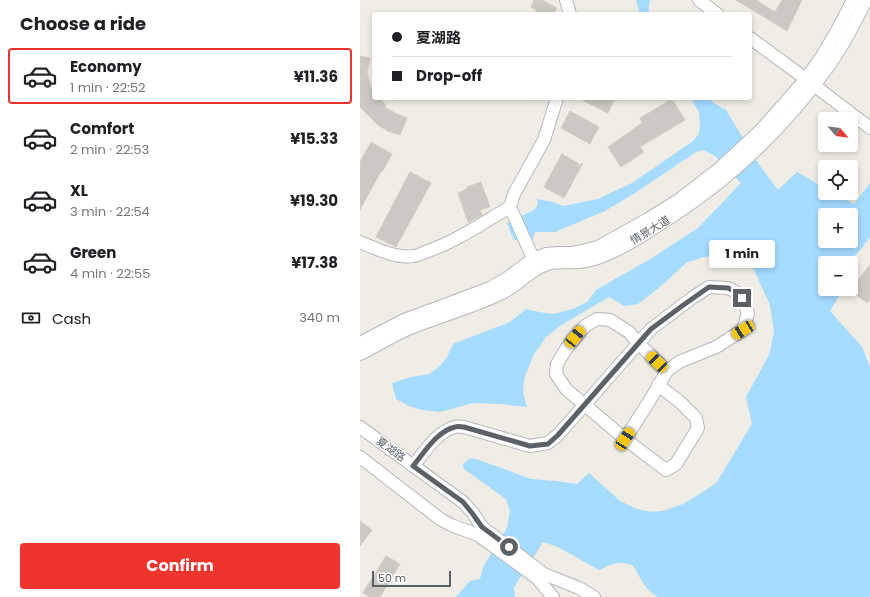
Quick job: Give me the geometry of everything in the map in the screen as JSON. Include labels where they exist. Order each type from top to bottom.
[{"type":"street","points":[[566,0],[569,12]]},
{"type":"street","points":[[699,0],[714,12]]},
{"type":"street","name":"情景大道","points":[[533,258],[549,263],[594,260],[649,232],[684,209],[759,139],[798,106],[822,56],[839,28],[853,0]]},
{"type":"street","name":"情景大道","points":[[810,82],[829,66],[847,37],[866,0]]},
{"type":"street","points":[[752,39],[870,128]]},
{"type":"street","points":[[533,258],[512,211],[514,194],[544,140],[556,100]]},
{"type":"street","points":[[360,242],[396,255],[413,256],[433,250],[512,211]]},
{"type":"street","name":"情景大道","points":[[360,342],[404,320],[490,288],[506,279],[533,258]]},
{"type":"street","name":"情景大道","points":[[360,354],[408,329],[509,290],[530,273],[533,258]]},
{"type":"street","points":[[413,466],[432,442],[444,432],[455,427],[464,427],[530,446],[548,444],[558,435],[651,329],[709,287],[728,288],[736,292],[742,298],[748,313],[743,330],[716,347],[678,362],[667,371],[625,439]]},
{"type":"street","points":[[658,386],[680,402],[696,418],[698,428],[676,464],[666,470],[625,439],[566,389],[556,374],[557,364],[566,349],[585,326],[597,319],[610,320],[629,332],[638,343],[667,371]]},
{"type":"street","name":"夏湖路","points":[[360,427],[463,502],[494,542]]},
{"type":"street","name":"夏湖路","points":[[360,457],[451,525],[494,542],[532,570],[579,588],[594,597]]},
{"type":"street","name":"夏湖路","points":[[532,570],[553,597]]},
{"type":"water","points":[[636,0],[650,0],[648,12],[639,12]]},
{"type":"water","points":[[692,100],[711,100],[726,110],[760,166],[778,190],[797,172],[818,184],[818,200],[847,200],[854,204],[870,183],[870,237],[854,256],[818,256],[818,296],[839,296],[830,311],[862,347],[870,367],[870,597],[658,597],[646,587],[633,565],[616,563],[599,570],[558,547],[543,542],[514,587],[515,597],[456,597],[470,581],[480,579],[483,567],[507,528],[510,511],[506,499],[464,469],[463,465],[469,459],[479,460],[531,479],[577,484],[589,473],[620,501],[637,509],[652,512],[663,511],[683,504],[717,482],[752,424],[746,397],[769,355],[774,332],[770,305],[754,270],[746,258],[732,255],[704,257],[686,263],[661,286],[638,304],[625,306],[609,297],[560,326],[546,337],[534,354],[524,379],[523,393],[527,407],[473,403],[440,412],[422,410],[409,406],[396,399],[392,383],[411,377],[429,374],[439,367],[447,357],[453,344],[510,322],[526,309],[553,314],[573,309],[587,302],[596,290],[652,258],[698,228],[741,183],[715,156],[703,150],[696,152],[635,193],[605,211],[555,232],[535,232],[532,242],[514,240],[507,223],[534,210],[538,205],[537,199],[553,202],[563,206],[598,199],[632,183],[692,142],[699,134],[699,112]]},
{"type":"building","points":[[534,0],[542,0],[557,8],[554,12],[535,12],[536,10],[531,7]]},
{"type":"building","points":[[736,0],[756,0],[775,12],[782,0],[802,0],[787,31]]},
{"type":"building","points":[[360,56],[370,58],[367,72],[372,88],[372,100],[381,100],[386,105],[384,107],[407,118],[400,135],[388,131],[378,125],[360,107]]},
{"type":"building","points":[[582,100],[614,100],[608,113]]},
{"type":"building","points":[[673,100],[685,120],[640,147],[644,152],[621,167],[608,147],[642,123],[640,118]]},
{"type":"building","points":[[570,111],[599,127],[590,144],[561,128]]},
{"type":"building","points":[[371,142],[392,154],[360,210],[360,162]]},
{"type":"building","points":[[562,154],[579,164],[577,167],[583,163],[564,198],[544,187]]},
{"type":"building","points":[[410,172],[431,183],[396,247],[376,237]]},
{"type":"building","points":[[481,182],[490,207],[480,210],[482,215],[468,222],[458,193],[467,189],[467,187]]},
{"type":"building","points":[[870,265],[870,299],[867,303],[858,296],[858,280]]},
{"type":"building","points":[[360,521],[372,530],[360,546]]},
{"type":"building","points":[[386,556],[400,564],[380,597],[370,597],[363,593]]},
{"type":"route","points":[[509,547],[482,527],[463,502],[413,466],[432,442],[444,432],[455,427],[464,427],[530,446],[548,444],[558,435],[651,329],[692,298],[709,287],[728,288],[736,292],[742,298]]}]
